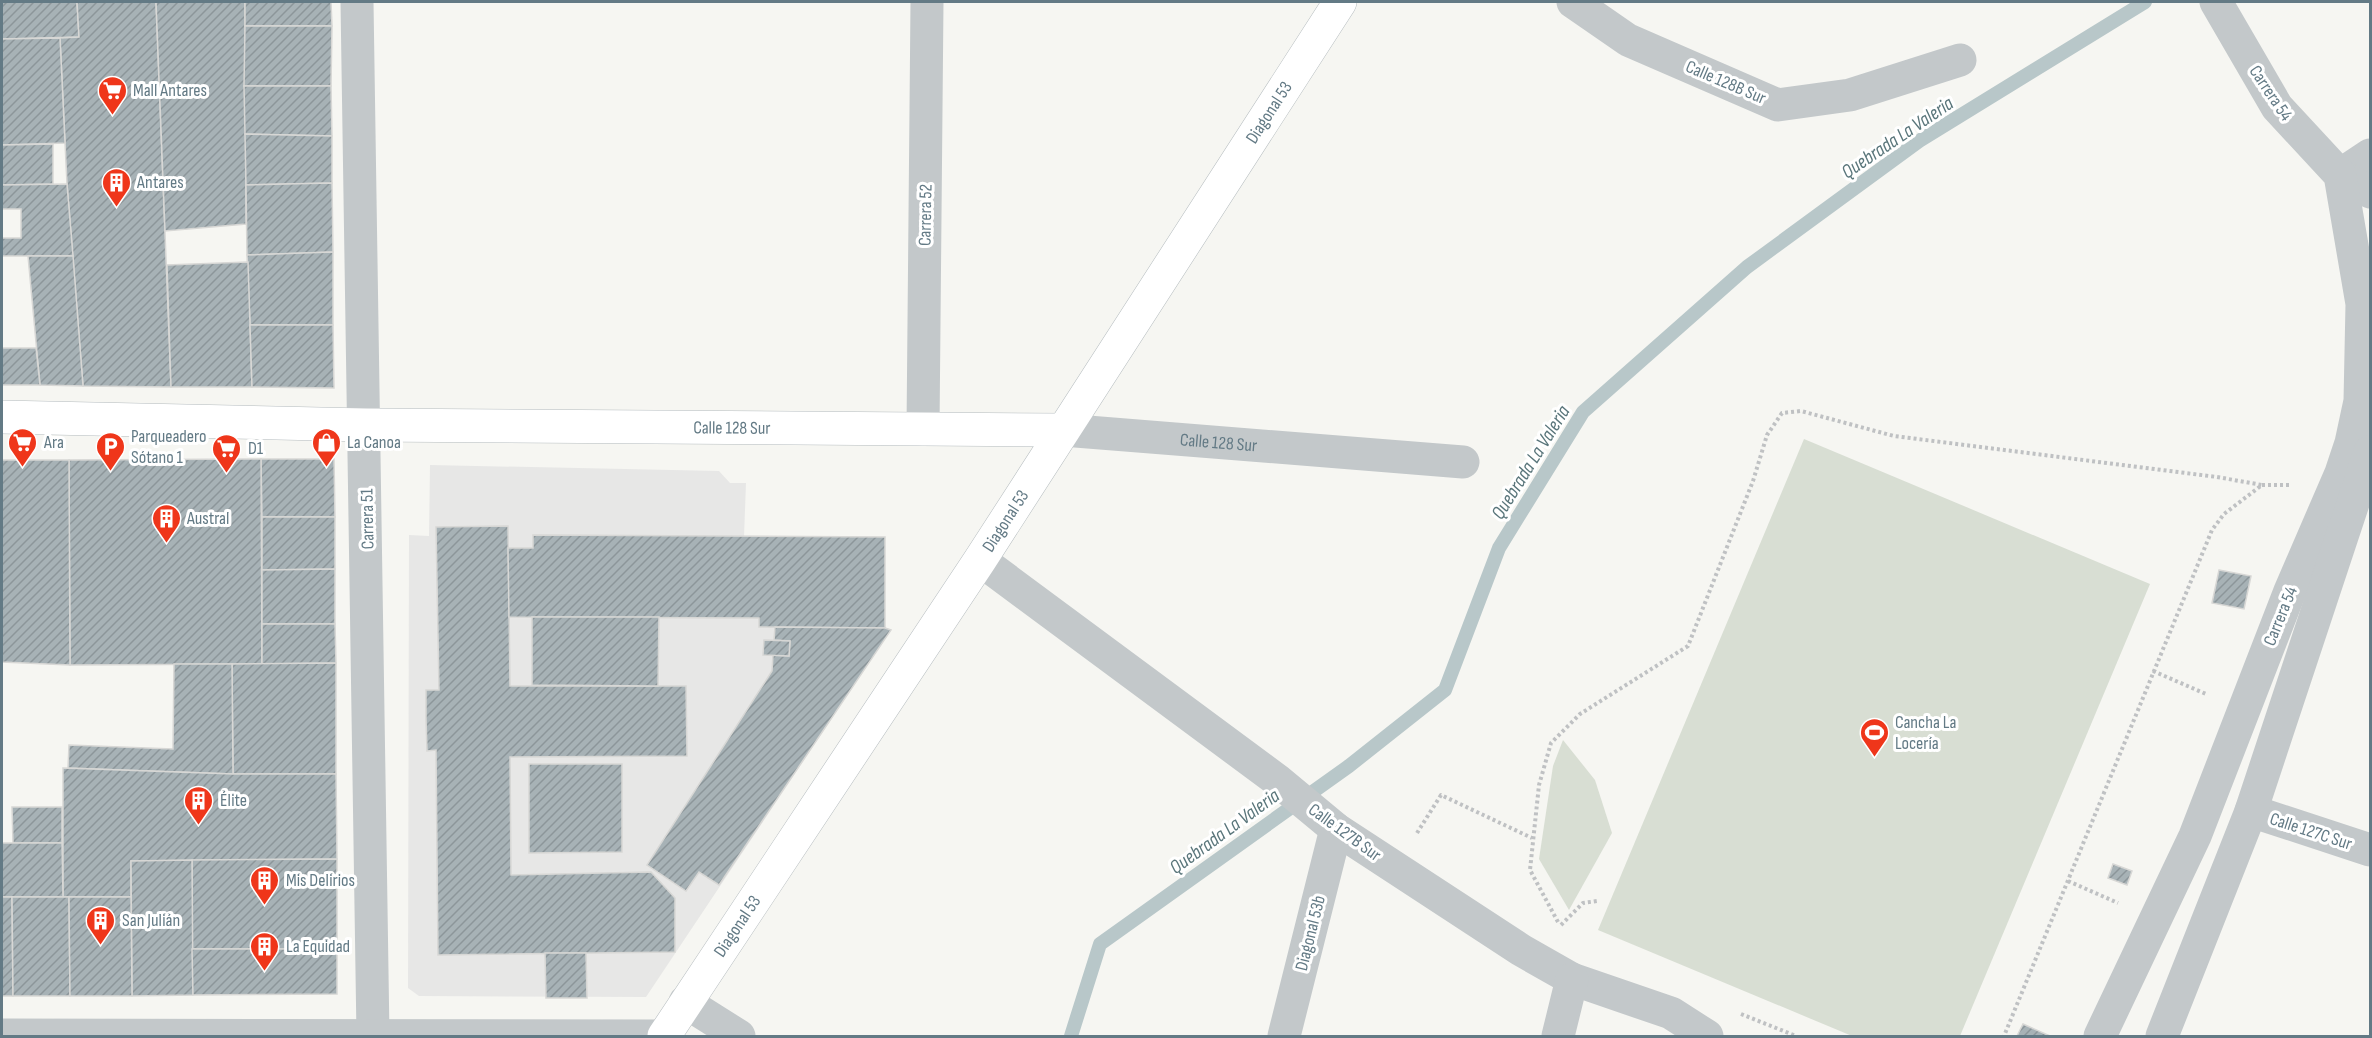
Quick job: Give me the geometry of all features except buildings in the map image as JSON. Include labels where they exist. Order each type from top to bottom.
[{"type":"street","name":"Carrera 51","points":[[357,2],[366,425],[373,1036]]},
{"type":"street","name":"Carrera 52","points":[[923,429],[927,2]]},
{"type":"street","name":"Diagonal 53","points":[[664,1036],[980,560],[1340,2]]},
{"type":"street","name":"Calle 128B Sur","points":[[1573,2],[1628,40],[1779,105],[1850,95],[1960,60]]},
{"type":"street","name":"Carrera 54","points":[[2216,2],[2277,107],[2340,175],[2370,242]]},
{"type":"street","points":[[2370,155],[2340,175],[2370,192]]},
{"type":"street","name":"Carrera 54","points":[[2100,1036],[2195,837],[2285,602],[2342,473],[2351,443],[2360,401],[2362,304],[2340,175]]},
{"type":"street","name":"Calle 128 Sur","points":[[2,417],[366,425],[1063,430],[1462,462]]},
{"type":"street","name":"Carrera 54","points":[[2162,1036],[2251,811],[2370,452]]},
{"type":"street","name":"Calle 127B Sur","points":[[980,560],[1277,780],[1331,824],[1521,950],[1572,979],[1671,1013],[1707,1036]]},
{"type":"street","name":"Calle 127C Sur","points":[[2251,811],[2370,850]]},
{"type":"street","name":"Diagonal 53b","points":[[1284,1036],[1331,824]]},
{"type":"street","points":[[1558,1036],[1572,979]]},
{"type":"street","points":[[685,1002],[739,1036]]},
{"type":"street","points":[[2,1035],[664,1036]]},
{"type":"path","points":[[1566,934],[1530,870],[1539,785],[1551,743],[1580,714],[1688,646],[1753,481],[1767,435],[1782,413],[1801,411],[1894,436],[2217,477],[2262,485],[2292,485]]},
{"type":"path","points":[[2004,1036],[2212,530],[2224,514],[2262,485]]},
{"type":"path","points":[[2154,671],[2215,697]]},
{"type":"path","points":[[1413,840],[1440,795],[1532,838]]},
{"type":"path","points":[[2068,881],[2124,906]]},
{"type":"path","points":[[1560,925],[1584,903],[1597,901]]},
{"type":"path","points":[[1736,1012],[1796,1036]]},
{"type":"shaded area","name":"Cancha La Locería","points":[[1804,439],[2150,584],[1960,1036],[1852,1036],[1598,930]]},
{"type":"shaded area","points":[[430,465],[719,471],[730,483],[746,483],[744,537],[885,537],[885,627],[891,630],[646,997],[419,996],[408,988],[409,535],[429,536]]},
{"type":"shaded area","points":[[1563,740],[1595,780],[1612,833],[1569,910],[1539,859],[1553,766]]},
{"type":"waterway","name":"Quebrada La Valeria","points":[[1071,1036],[1100,944],[1349,766],[1445,690],[1499,548],[1583,412],[1747,267],[1919,141],[2145,2]]},
{"type":"place","name":"Mall Antares","points":[[112,116]]},
{"type":"place","name":"Antares","points":[[116,208]]},
{"type":"place","name":"Ara","points":[[23,468]]},
{"type":"place","name":"La Canoa","points":[[326,468]]},
{"type":"place","name":"Parqueadero Sótano 1","points":[[110,472]]},
{"type":"place","name":"D1","points":[[227,474]]},
{"type":"place","name":"Austral","points":[[166,544]]},
{"type":"place","name":"Cancha La Locería","points":[[1874,758]]},
{"type":"place","name":"Élite","points":[[199,826]]},
{"type":"place","name":"Mis Delirios","points":[[265,906]]},
{"type":"place","name":"San Julián","points":[[101,946]]},
{"type":"place","name":"La Equidad","points":[[265,972]]}]
